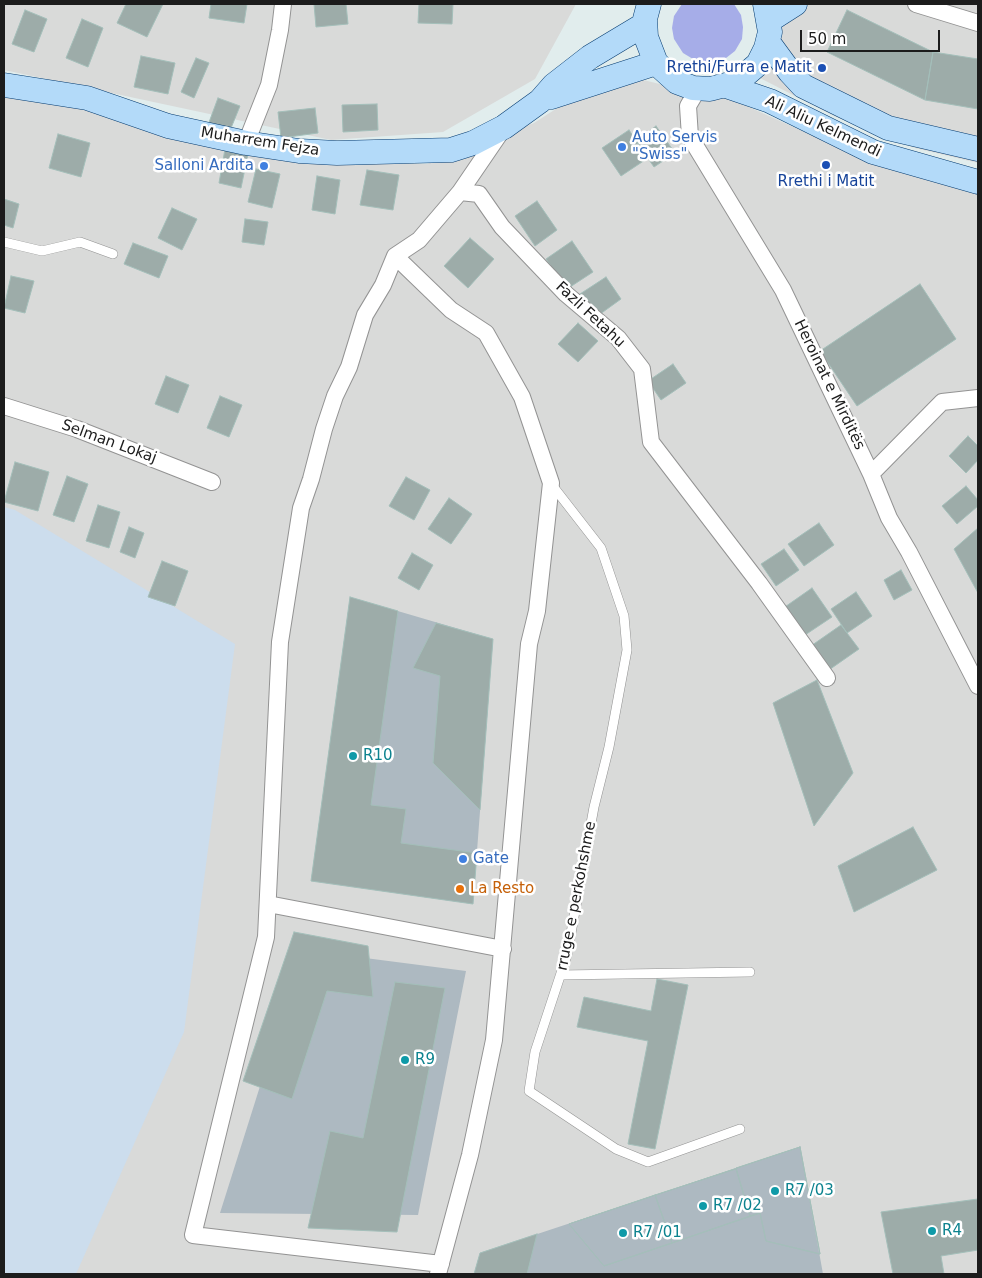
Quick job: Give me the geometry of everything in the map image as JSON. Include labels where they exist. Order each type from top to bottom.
[{"type":"street","points":[[246,143],[269,84],[280,30],[283,4]]},
{"type":"street","points":[[647,14],[647,44],[656,63],[677,82],[698,89],[726,86],[751,72],[761,58],[768,22],[795,4]]},
{"type":"street","points":[[916,4],[978,23]]},
{"type":"street","name":"Muharrem Fejza","points":[[540,101],[554,84],[647,14]]},
{"type":"street","name":"Ali Aliu Kelmendi","points":[[768,22],[790,72],[803,86],[888,128],[978,149]]},
{"type":"street","name":"Muharrem Fejza","points":[[4,85],[87,98],[168,126],[246,143],[337,154],[451,150],[473,143],[504,127],[540,101],[581,85],[656,63]]},
{"type":"street","name":"Ali Aliu Kelmendi","points":[[726,86],[770,101],[873,152],[978,182]]},
{"type":"street","name":"Heroinat e Mirditës","points":[[698,89],[688,106],[690,137],[783,290],[871,474],[889,518],[909,552],[978,686]]},
{"type":"street","points":[[439,1269],[193,1235],[258,978],[266,938],[280,642],[301,508],[335,396],[348,367],[365,314],[383,285],[395,256],[419,240],[460,192],[504,127]]},
{"type":"street","name":"Fazli Fetahu","points":[[460,192],[479,194],[502,227],[566,294],[618,338],[642,369],[650,442],[759,583],[828,678]]},
{"type":"street","name":"rruge e perkohshme","points":[[395,256],[451,310],[486,333],[522,397],[550,483],[537,611],[529,644],[494,1040],[470,1155],[439,1269]]},
{"type":"street","points":[[871,474],[942,402],[978,398]]},
{"type":"street","name":"Selman Lokaj","points":[[4,406],[77,429],[212,482]]},
{"type":"street","points":[[268,904],[502,949]]},
{"type":"lane","points":[[4,242],[42,251],[80,242],[114,254]]},
{"type":"lane","name":"rruge e perkohshme","points":[[550,483],[601,548],[624,616],[627,650],[609,747],[594,807],[567,955],[562,975],[535,1052],[529,1091],[616,1149],[648,1162],[740,1129]]},
{"type":"lane","points":[[562,975],[750,972]]},
{"type":"shaded area","points":[[4,4],[576,4],[535,79],[443,132],[331,140],[4,70]]},
{"type":"shaded area","points":[[682,4],[734,4],[741,15],[743,27],[742,39],[735,51],[726,58],[709,63],[698,62],[683,53],[674,39],[672,28],[674,16]]},
{"type":"shaded area","points":[[775,4],[978,4],[978,163],[915,148],[836,117],[758,77],[781,47],[781,20]]},
{"type":"shaded area","points":[[631,77],[672,87],[720,94],[878,165],[978,188],[978,1274],[4,1274],[4,95],[95,110],[326,163],[427,164],[534,123],[587,89]]},
{"type":"shaded area","points":[[4,507],[15,510],[235,644],[184,1032],[76,1274],[4,1274]]},
{"type":"shaded area","name":"R10","points":[[350,597],[493,639],[473,904],[311,881]]},
{"type":"shaded area","name":"R9","points":[[303,950],[466,971],[418,1215],[220,1213]]},
{"type":"shaded area","points":[[800,1147],[823,1274],[474,1274],[480,1253]]},
{"type":"building","points":[[126,4],[163,4],[147,37],[117,23]]},
{"type":"building","points":[[211,4],[247,4],[244,23],[209,18]]},
{"type":"building","points":[[314,4],[346,4],[348,24],[316,27]]},
{"type":"building","points":[[419,4],[453,4],[452,24],[418,23]]},
{"type":"building","points":[[25,10],[47,19],[34,52],[12,44]]},
{"type":"building","points":[[847,10],[933,52],[925,100],[827,52]]},
{"type":"building","points":[[82,19],[103,28],[88,67],[66,58]]},
{"type":"building","points":[[933,52],[978,59],[978,109],[925,100]]},
{"type":"building","points":[[141,56],[175,63],[168,94],[134,87]]},
{"type":"building","points":[[196,58],[209,63],[194,98],[181,92]]},
{"type":"building","points":[[218,98],[240,106],[229,133],[208,125]]},
{"type":"building","points":[[377,104],[378,130],[343,132],[342,105]]},
{"type":"building","points":[[315,108],[318,133],[281,138],[278,112]]},
{"type":"building","points":[[656,126],[675,153],[654,167],[636,141]]},
{"type":"building","points":[[629,130],[648,158],[621,176],[602,148]]},
{"type":"building","points":[[58,134],[90,143],[81,177],[49,168]]},
{"type":"building","points":[[225,149],[248,154],[241,188],[219,183]]},
{"type":"building","points":[[256,169],[280,174],[272,208],[248,202]]},
{"type":"building","points":[[367,170],[399,175],[393,210],[360,205]]},
{"type":"building","points":[[317,176],[340,180],[335,214],[312,210]]},
{"type":"building","points":[[4,199],[19,204],[13,228],[4,225]]},
{"type":"building","points":[[537,201],[557,230],[535,246],[515,216]]},
{"type":"building","points":[[172,208],[197,219],[182,250],[158,238]]},
{"type":"building","points":[[245,219],[268,222],[264,245],[242,242]]},
{"type":"building","points":[[470,238],[494,259],[468,288],[444,266]]},
{"type":"building","points":[[572,241],[593,272],[567,289],[546,259]]},
{"type":"building","points":[[133,243],[168,256],[159,278],[124,264]]},
{"type":"building","points":[[11,276],[34,281],[25,313],[4,308]]},
{"type":"building","points":[[606,277],[621,299],[596,317],[580,294]]},
{"type":"building","points":[[920,284],[956,339],[857,406],[820,351]]},
{"type":"building","points":[[578,323],[598,341],[578,362],[558,344]]},
{"type":"building","points":[[673,364],[686,383],[661,400],[648,381]]},
{"type":"building","points":[[166,376],[189,385],[178,413],[155,404]]},
{"type":"building","points":[[220,396],[242,405],[229,437],[207,428]]},
{"type":"building","points":[[968,436],[978,446],[978,460],[966,473],[949,456]]},
{"type":"building","points":[[15,462],[49,472],[38,511],[4,502]]},
{"type":"building","points":[[67,476],[88,484],[74,522],[53,515]]},
{"type":"building","points":[[406,477],[430,490],[414,520],[389,506]]},
{"type":"building","points":[[966,486],[978,500],[978,506],[957,524],[942,506]]},
{"type":"building","points":[[449,498],[472,514],[451,544],[428,529]]},
{"type":"building","points":[[98,505],[120,512],[109,548],[86,541]]},
{"type":"building","points":[[819,523],[834,545],[804,566],[788,544]]},
{"type":"building","points":[[129,527],[144,533],[135,558],[120,552]]},
{"type":"building","points":[[978,528],[978,593],[954,549]]},
{"type":"building","points":[[784,549],[799,570],[776,586],[761,564]]},
{"type":"building","points":[[412,553],[433,565],[419,590],[398,578]]},
{"type":"building","points":[[162,561],[188,571],[175,606],[148,597]]},
{"type":"building","points":[[901,570],[912,590],[894,600],[884,580]]},
{"type":"building","points":[[812,588],[832,617],[802,637],[782,609]]},
{"type":"building","points":[[856,592],[872,616],[847,633],[831,609]]},
{"type":"building","name":"R10","points":[[350,597],[398,611],[371,805],[406,809],[401,843],[477,853],[473,904],[311,881]]},
{"type":"building","name":"R10","points":[[436,623],[493,639],[480,810],[433,763],[440,676],[413,668]]},
{"type":"building","points":[[841,625],[859,649],[826,672],[808,648]]},
{"type":"building","points":[[817,680],[853,773],[814,826],[773,703]]},
{"type":"building","points":[[913,827],[937,870],[854,912],[838,866]]},
{"type":"building","points":[[294,932],[368,946],[373,997],[327,991],[292,1099],[243,1081]]},
{"type":"building","points":[[657,979],[688,985],[655,1149],[628,1144],[648,1041],[577,1027],[584,997],[651,1011]]},
{"type":"building","name":"R9","points":[[395,982],[445,988],[397,1232],[308,1228],[330,1131],[363,1138]]},
{"type":"building","points":[[800,1147],[820,1254],[766,1241],[760,1213],[604,1266],[569,1224]]},
{"type":"building","name":"R7 /03","points":[[800,1147],[820,1254],[766,1241],[760,1213],[750,1216],[736,1168]]},
{"type":"building","name":"R7 /02","points":[[736,1169],[750,1216],[672,1243],[655,1195]]},
{"type":"building","name":"R7 /01","points":[[655,1195],[672,1243],[604,1266],[569,1224]]},
{"type":"building","name":"R4","points":[[978,1199],[978,1250],[941,1256],[944,1274],[893,1274],[881,1212]]},
{"type":"building","points":[[537,1234],[527,1274],[474,1274],[480,1253]]},
{"type":"place","name":"Rrethi/Furra e Matit","points":[[822,68]]},
{"type":"place","name":"Auto Servis \"Swiss\"","points":[[622,147]]},
{"type":"place","name":"Rrethi i Matit","points":[[826,165]]},
{"type":"place","name":"Salloni Ardita","points":[[264,166]]},
{"type":"place","name":"R10","points":[[353,756]]},
{"type":"place","name":"Gate","points":[[463,859]]},
{"type":"place","name":"La Resto","points":[[460,889]]},
{"type":"place","name":"R9","points":[[405,1060]]},
{"type":"place","name":"R7 /03","points":[[775,1191]]},
{"type":"place","name":"R7 /02","points":[[703,1206]]},
{"type":"place","name":"R4","points":[[932,1231]]},
{"type":"place","name":"R7 /01","points":[[623,1233]]}]
